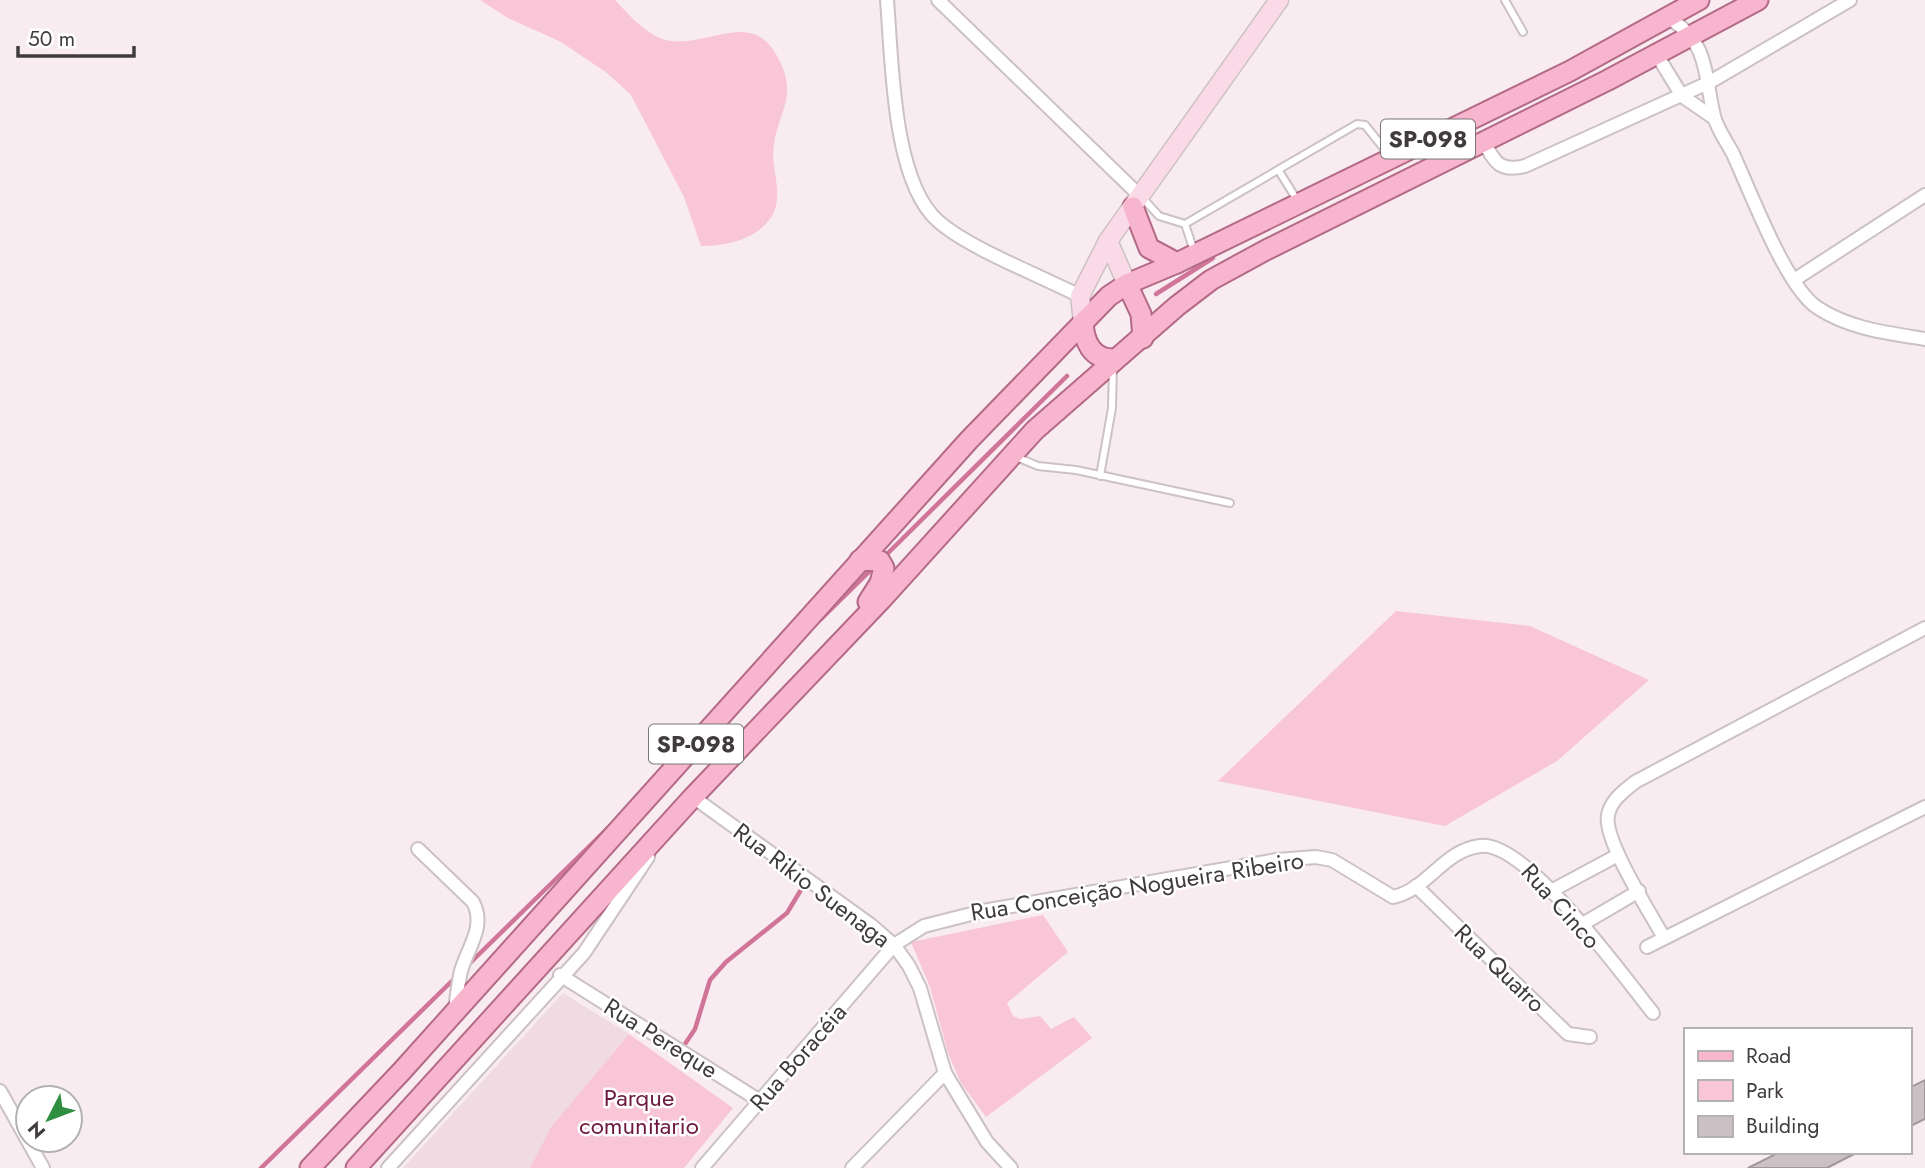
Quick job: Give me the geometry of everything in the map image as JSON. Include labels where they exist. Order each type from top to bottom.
[{"type":"main road","name":"SP-098","points":[[310,1168],[860,560],[1083,322],[1127,284],[1177,263],[1570,71],[1699,0]]},
{"type":"main road","name":"SP-098","points":[[356,1168],[1010,455],[1113,359],[1143,338],[1177,306],[1211,280],[1331,216],[1657,55],[1758,0]]},
{"type":"main road","points":[[1137,201],[1149,247],[1177,263]]},
{"type":"main road","points":[[1127,284],[1141,314],[1143,338]]},
{"type":"main road","points":[[1083,322],[1084,337],[1090,349],[1105,359],[1113,359]]},
{"type":"main road","points":[[847,635],[883,574],[880,561],[860,560]]},
{"type":"street","points":[[887,0],[898,127],[908,168],[921,198],[936,220],[956,234],[1080,296]]},
{"type":"street","points":[[938,0],[1137,201]]},
{"type":"street","points":[[1083,322],[1080,296],[1108,241],[1279,0]]},
{"type":"street","points":[[1484,142],[1496,164],[1505,169],[1513,169],[1710,82],[1850,0]]},
{"type":"street","points":[[1669,18],[1690,36],[1700,51],[1710,82],[1714,118],[1794,280],[1815,307],[1843,322],[1925,339]]},
{"type":"street","points":[[1657,55],[1682,96],[1714,118]]},
{"type":"street","points":[[1794,280],[1923,199]]},
{"type":"street","points":[[1108,241],[1127,284]]},
{"type":"street","points":[[1664,938],[1618,855],[1607,828],[1608,813],[1617,797],[1635,782],[1925,628]]},
{"type":"street","name":"Rua Rikio Suenaga","points":[[694,797],[871,925],[894,945],[920,988],[945,1073],[987,1142],[1009,1167]]},
{"type":"street","points":[[1647,947],[1925,807]]},
{"type":"street","points":[[388,1168],[598,934],[666,828]]},
{"type":"street","name":"Rua Cinco","points":[[1416,886],[1463,850],[1481,845],[1496,847],[1518,859],[1550,891],[1653,1013]]},
{"type":"street","points":[[418,849],[473,902],[477,910],[477,932],[462,967],[455,1009]]},
{"type":"street","points":[[1550,891],[1618,855]]},
{"type":"street","name":"Rua Conceição Nogueira Ribeiro","points":[[894,945],[924,926],[971,914],[1277,860],[1316,857],[1332,860],[1393,897],[1416,886]]},
{"type":"street","name":"Rua Quatro","points":[[1416,886],[1568,1034],[1590,1037]]},
{"type":"street","points":[[1581,925],[1639,891]]},
{"type":"street","name":"Rua Boracéia","points":[[702,1168],[894,945]]},
{"type":"street","name":"Rua Pereque","points":[[560,975],[760,1101]]},
{"type":"street","points":[[852,1168],[945,1073]]},
{"type":"street","points":[[0,1091],[43,1168]]},
{"type":"lane","points":[[1505,0],[1523,32]]},
{"type":"lane","points":[[1137,201],[1159,216],[1185,224],[1279,172],[1357,124],[1365,125],[1391,158]]},
{"type":"lane","points":[[1279,172],[1298,202]]},
{"type":"lane","points":[[1185,224],[1195,254]]},
{"type":"lane","points":[[1100,476],[1112,408],[1113,359]]},
{"type":"lane","points":[[1010,455],[1038,466],[1230,503]]},
{"type":"shaded area","points":[[563,993],[629,1034],[551,1127],[530,1168],[403,1168]]},
{"type":"green space","points":[[480,0],[615,0],[642,27],[660,38],[690,41],[736,32],[750,33],[763,39],[780,60],[787,87],[774,144],[777,195],[774,212],[769,221],[743,239],[701,246],[684,197],[631,95],[607,73],[561,42],[508,18]]},
{"type":"green space","points":[[1396,611],[1530,626],[1649,680],[1557,761],[1445,826],[1218,781]]},
{"type":"green space","points":[[1043,915],[1068,952],[1007,1003],[1013,1016],[1020,1019],[1040,1016],[1051,1029],[1074,1017],[1092,1038],[986,1117],[961,1083],[948,1053],[930,987],[911,942]]},
{"type":"green space","name":"Parque comunitario","points":[[629,1034],[733,1108],[684,1168],[530,1168],[551,1127]]},
{"type":"building","points":[[1925,1080],[1925,1119],[1911,1126],[1911,1087]]},
{"type":"building","points":[[1776,1154],[1854,1154],[1827,1168],[1748,1168]]},
{"type":"waterway","points":[[1156,294],[1213,258]]},
{"type":"waterway","points":[[884,557],[1067,376]]},
{"type":"waterway","points":[[819,621],[875,566]]},
{"type":"waterway","points":[[469,964],[610,826]]},
{"type":"waterway","points":[[685,1044],[695,1029],[710,980],[726,962],[787,913],[802,888]]},
{"type":"waterway","points":[[261,1168],[455,978]]}]
